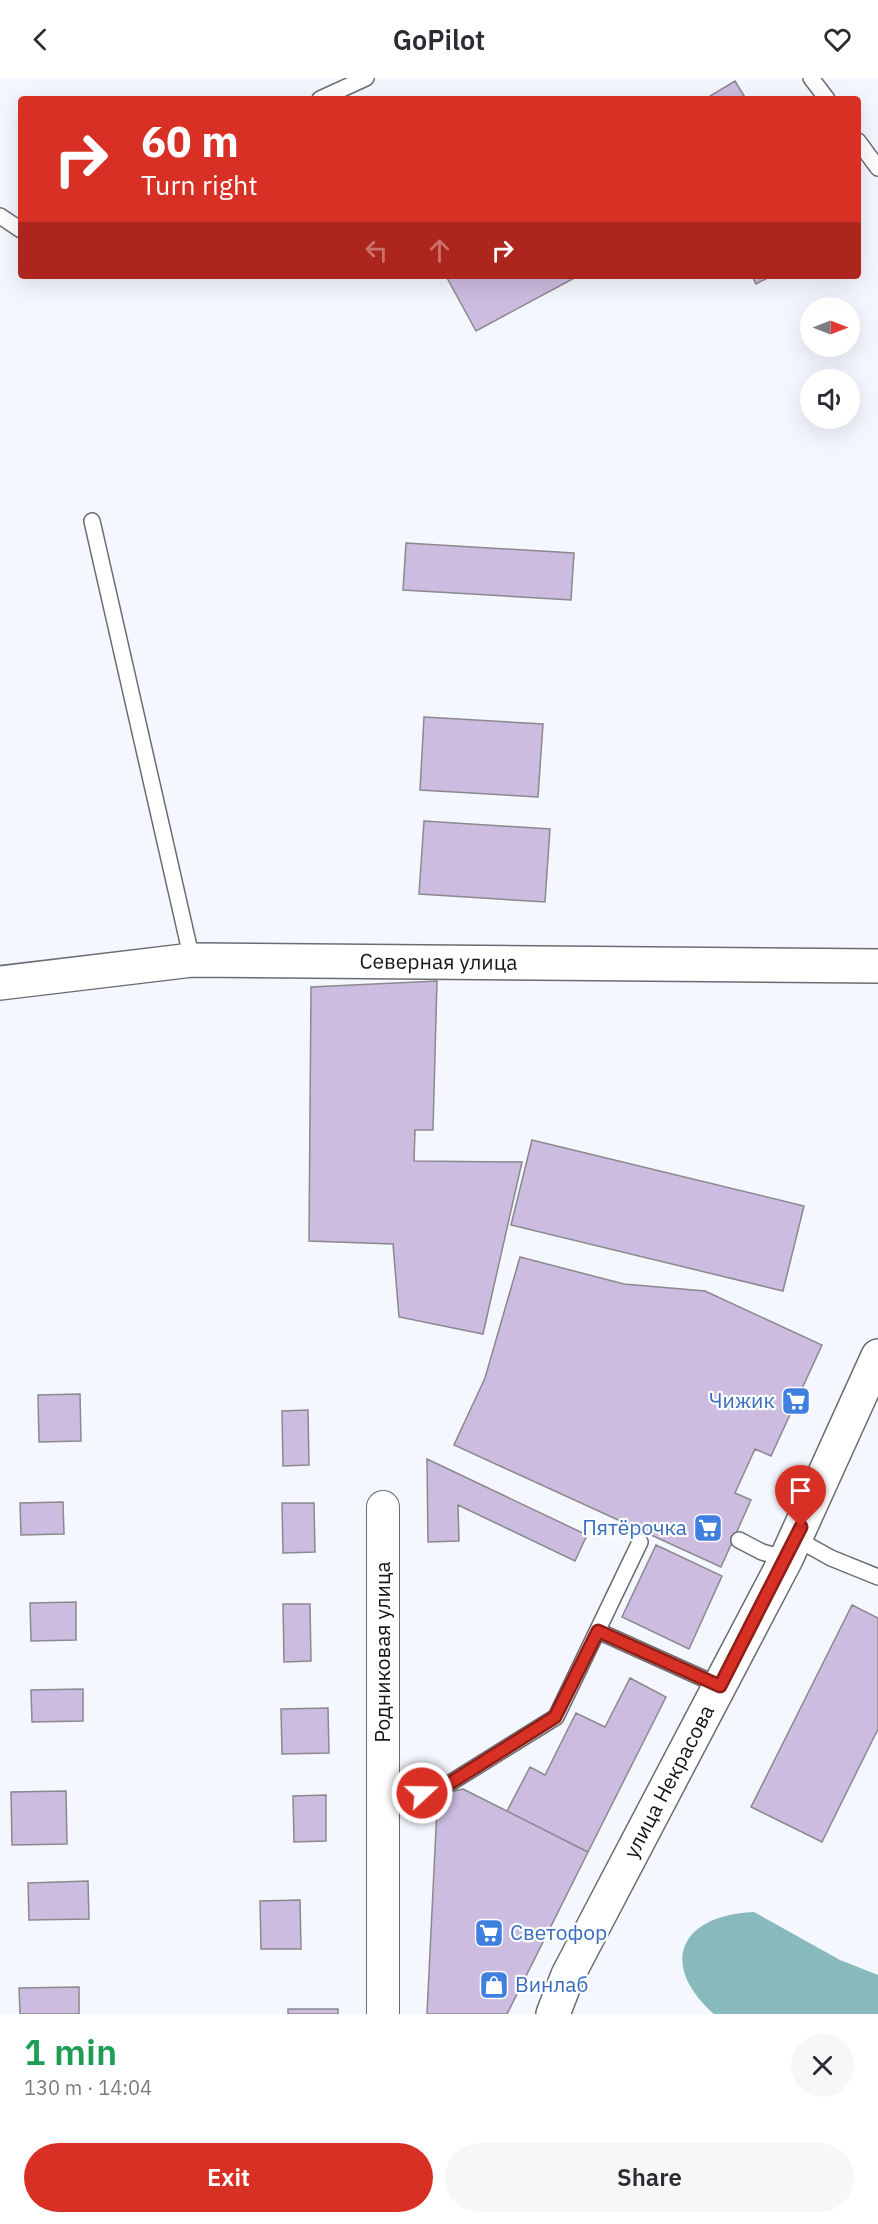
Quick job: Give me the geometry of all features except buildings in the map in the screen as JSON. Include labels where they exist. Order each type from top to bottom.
[{"type":"street","name":"Северная улица","points":[[0,983],[192,960],[878,966]]},
{"type":"street","name":"улица Некрасова","points":[[553,2014],[568,1975],[790,1549],[878,1356]]},
{"type":"street","name":"Родниковая улица","points":[[383,1507],[383,2014]]},
{"type":"lane","points":[[327,96],[366,78]]},
{"type":"lane","points":[[811,78],[825,96]]},
{"type":"lane","points":[[861,145],[878,168]]},
{"type":"lane","points":[[0,216],[18,228]]},
{"type":"lane","points":[[92,521],[192,960]]},
{"type":"lane","points":[[739,1540],[762,1552],[790,1549],[831,1558],[878,1577]]},
{"type":"lane","points":[[383,1804],[442,1788],[555,1717],[640,1542]]},
{"type":"lane","points":[[598,1631],[720,1686]]},
{"type":"water","points":[[754,1912],[840,1960],[878,1975],[878,2014],[714,2014],[696,1995],[686,1977],[682,1960],[685,1945],[694,1932],[709,1922],[729,1915]]},
{"type":"place","name":"Чижик","points":[[796,1401]]},
{"type":"place","name":"Пятёрочка","points":[[708,1528]]},
{"type":"place","name":"Светофор","points":[[489,1933]]},
{"type":"place","name":"Винлаб","points":[[494,1985]]},
{"type":"route","points":[[422,1793],[442,1788],[555,1717],[598,1631],[720,1686],[801,1527]]}]
